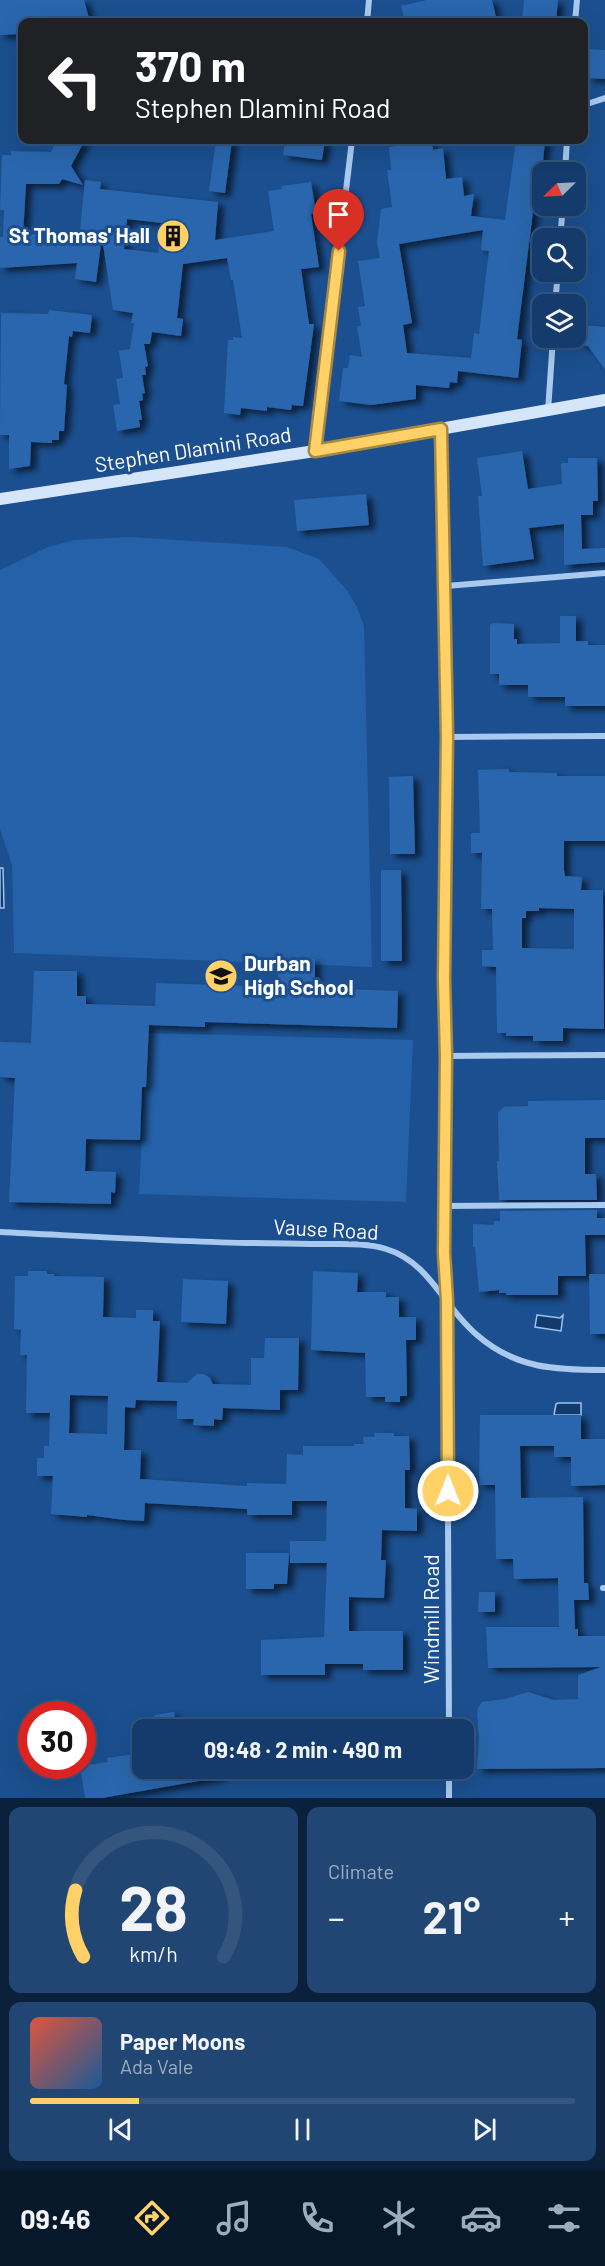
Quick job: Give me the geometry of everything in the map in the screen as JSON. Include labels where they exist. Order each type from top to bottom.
[{"type":"main road","name":"Stephen Dlamini Road","points":[[0,499],[315,451],[605,400]]},
{"type":"street","points":[[367,18],[369,0]]},
{"type":"street","points":[[575,18],[577,0]]},
{"type":"street","points":[[588,104],[605,98]]},
{"type":"street","points":[[315,451],[352,144]]},
{"type":"street","points":[[566,162],[567,144]]},
{"type":"street","points":[[548,411],[552,348]]},
{"type":"street","name":"Windmill Road","points":[[441,429],[446,586],[447,736],[444,1206],[447,1300],[449,1719]]},
{"type":"street","points":[[446,586],[605,573]]},
{"type":"street","points":[[447,736],[605,736]]},
{"type":"street","points":[[446,1056],[605,1055]]},
{"type":"street","points":[[444,1206],[605,1205]]},
{"type":"street","name":"Vause Road","points":[[0,1232],[244,1243],[365,1245],[385,1248],[403,1255],[427,1274],[476,1334],[501,1353],[528,1364],[558,1370],[605,1370]]},
{"type":"street","points":[[449,1779],[449,1798]]},
{"type":"shaded area","points":[[129,537],[287,547],[319,559],[346,589],[357,607],[364,626],[372,967],[14,953],[12,865],[0,829],[0,570],[48,547],[75,540]]},
{"type":"shaded area","points":[[0,868],[3,868],[4,908],[0,908]]},
{"type":"shaded area","points":[[147,1033],[413,1040],[406,1202],[139,1194]]},
{"type":"shaded area","points":[[537,1315],[560,1318],[563,1315],[561,1331],[535,1327]]},
{"type":"shaded area","points":[[558,1403],[581,1403],[581,1415],[554,1415]]},
{"type":"building","points":[[0,0],[84,0],[89,18],[18,18],[18,34],[0,35]]},
{"type":"building","points":[[427,0],[492,0],[496,17],[404,18],[401,6]]},
{"type":"building","points":[[524,0],[558,0],[556,18],[522,18]]},
{"type":"building","points":[[589,49],[605,50],[605,79],[588,78]]},
{"type":"building","points":[[55,144],[83,144],[71,166],[83,185],[62,179],[59,184],[26,184],[23,235],[80,231],[85,180],[101,182],[100,189],[218,202],[215,240],[274,231],[268,191],[282,189],[281,186],[311,182],[316,213],[311,214],[319,267],[301,269],[309,324],[314,324],[303,406],[292,405],[291,410],[267,407],[267,411],[241,408],[240,415],[224,413],[228,340],[233,340],[233,337],[242,338],[233,280],[231,280],[227,258],[183,264],[177,318],[183,319],[181,336],[152,332],[150,344],[144,344],[148,366],[145,367],[146,375],[142,375],[145,393],[142,394],[143,400],[139,401],[142,420],[139,420],[140,427],[117,431],[113,405],[120,404],[116,379],[123,378],[119,351],[130,349],[134,323],[131,323],[133,313],[113,310],[103,244],[101,244],[96,282],[75,279],[77,263],[0,268],[0,237],[3,237],[4,210],[0,210],[2,155],[11,155],[11,151],[51,152]],"holes":[[[127,219],[162,223],[158,253],[124,249]]]},
{"type":"building","points":[[215,144],[231,144],[225,193],[209,191]]},
{"type":"building","points":[[284,144],[324,144],[322,160],[283,155]]},
{"type":"building","points":[[432,144],[433,150],[443,148],[446,179],[462,177],[464,196],[474,194],[471,216],[505,220],[515,144],[545,144],[543,162],[532,162],[532,216],[517,339],[522,340],[518,378],[458,371],[457,383],[450,382],[449,388],[416,385],[416,399],[371,405],[339,401],[343,368],[348,368],[350,355],[362,357],[357,326],[361,326],[358,307],[365,306],[358,261],[380,258],[377,243],[381,209],[392,207],[387,170],[391,170],[389,147]],"holes":[[[483,230],[481,250],[489,251],[479,334],[474,333],[471,358],[407,353],[403,325],[412,323],[399,244]]]},
{"type":"building","points":[[49,310],[92,315],[90,333],[73,331],[72,337],[69,336],[64,384],[67,385],[64,431],[59,431],[59,440],[52,440],[52,443],[31,442],[30,466],[9,469],[9,435],[0,435],[1,313],[48,314]]},
{"type":"building","points":[[586,325],[605,327],[605,370],[586,346]]},
{"type":"building","points":[[522,451],[528,489],[562,484],[561,463],[568,463],[568,458],[597,458],[598,501],[593,501],[593,515],[581,515],[582,549],[605,548],[605,562],[564,565],[564,524],[529,528],[534,559],[483,566],[478,496],[482,496],[477,458]]},
{"type":"building","points":[[366,494],[369,525],[297,531],[294,500]]},
{"type":"building","points":[[560,616],[576,616],[576,641],[588,641],[588,645],[605,645],[605,706],[565,706],[565,697],[528,697],[528,685],[499,685],[499,674],[490,674],[490,625],[493,623],[514,624],[514,639],[517,639],[517,644],[560,643]]},
{"type":"building","points":[[509,769],[509,772],[557,773],[557,776],[605,776],[605,841],[564,841],[565,876],[582,877],[581,890],[603,890],[604,1029],[563,1028],[563,1041],[533,1041],[533,1036],[506,1036],[506,1033],[497,1033],[496,967],[482,966],[482,950],[493,950],[492,909],[481,909],[482,853],[471,853],[471,833],[480,833],[478,770]],"holes":[[[539,908],[574,909],[574,949],[522,948],[522,918],[526,918],[526,911],[539,911]]]},
{"type":"building","points":[[413,776],[415,854],[390,854],[389,777]]},
{"type":"building","points":[[381,870],[401,870],[402,961],[381,961]]},
{"type":"building","points":[[279,959],[315,959],[315,988],[398,991],[397,1028],[205,1022],[205,1027],[149,1025],[146,1087],[142,1087],[140,1140],[86,1139],[85,1171],[116,1172],[115,1193],[111,1192],[111,1204],[9,1202],[15,1078],[0,1077],[0,1042],[31,1043],[34,971],[77,971],[77,996],[86,996],[86,1004],[155,1006],[156,983],[277,987]]},
{"type":"building","points":[[605,1100],[605,1138],[585,1138],[585,1174],[596,1174],[597,1200],[499,1200],[498,1112],[504,1107],[528,1106],[528,1101]]},
{"type":"building","points":[[597,1210],[597,1218],[605,1218],[605,1235],[585,1235],[586,1276],[558,1276],[558,1295],[506,1295],[506,1293],[499,1293],[499,1290],[479,1292],[475,1247],[473,1247],[473,1224],[494,1225],[494,1221],[500,1221],[500,1211]]},
{"type":"building","points":[[28,1271],[47,1271],[47,1274],[54,1274],[54,1276],[104,1277],[103,1317],[136,1318],[136,1310],[153,1310],[153,1321],[160,1321],[157,1382],[187,1383],[197,1374],[204,1374],[213,1384],[251,1385],[251,1358],[264,1358],[265,1338],[299,1338],[298,1390],[280,1390],[280,1410],[223,1408],[222,1420],[214,1419],[214,1426],[193,1425],[194,1419],[177,1419],[177,1401],[136,1400],[135,1408],[125,1407],[124,1450],[141,1450],[140,1479],[247,1486],[247,1483],[286,1484],[287,1454],[303,1455],[303,1446],[354,1446],[354,1444],[364,1444],[363,1437],[374,1437],[375,1433],[409,1436],[410,1470],[405,1470],[405,1508],[417,1509],[417,1531],[382,1530],[381,1560],[386,1560],[384,1598],[349,1597],[349,1631],[403,1631],[403,1670],[363,1670],[363,1664],[325,1664],[325,1675],[261,1675],[261,1640],[324,1637],[327,1563],[290,1563],[290,1541],[326,1541],[327,1501],[292,1501],[292,1515],[247,1515],[247,1509],[145,1503],[144,1521],[51,1514],[53,1476],[37,1476],[37,1458],[44,1458],[44,1446],[49,1446],[50,1413],[26,1413],[27,1355],[20,1355],[21,1330],[14,1329],[15,1276],[28,1276]],"holes":[[[70,1395],[108,1396],[107,1434],[69,1433]]]},
{"type":"building","points":[[313,1271],[358,1273],[357,1292],[386,1292],[386,1297],[399,1297],[399,1317],[416,1317],[416,1340],[406,1340],[407,1396],[400,1396],[400,1402],[385,1402],[385,1397],[366,1397],[365,1353],[311,1350]]},
{"type":"building","points":[[589,1274],[605,1274],[605,1334],[590,1334]]},
{"type":"building","points":[[183,1279],[228,1281],[226,1324],[181,1322]]},
{"type":"building","points":[[480,1415],[581,1415],[581,1439],[605,1439],[605,1485],[571,1486],[571,1457],[554,1457],[554,1446],[520,1446],[521,1498],[583,1497],[584,1583],[588,1583],[589,1600],[574,1600],[575,1629],[578,1629],[578,1636],[605,1636],[605,1768],[477,1769],[479,1737],[477,1715],[482,1702],[505,1699],[528,1692],[554,1700],[578,1699],[578,1675],[601,1667],[488,1668],[486,1627],[559,1627],[558,1578],[514,1579],[513,1559],[496,1559],[495,1485],[479,1485]]},
{"type":"building","points":[[246,1553],[289,1553],[287,1584],[274,1584],[274,1589],[246,1589]]},
{"type":"building","points":[[479,1592],[495,1592],[495,1612],[478,1612]]},
{"type":"building","points":[[174,1712],[175,1719],[155,1719],[154,1715]]},
{"type":"building","points":[[132,1754],[132,1779],[210,1779],[102,1798],[85,1798],[82,1779],[96,1779],[96,1764],[108,1762],[107,1758]]},
{"type":"place","name":"St Thomas' Hall","points":[[173,236]]},
{"type":"place","name":"Durban High School","points":[[221,976]]},
{"type":"route","points":[[339,251],[315,451],[441,429],[446,586],[447,736],[444,1253],[447,1300],[448,1491]]}]
